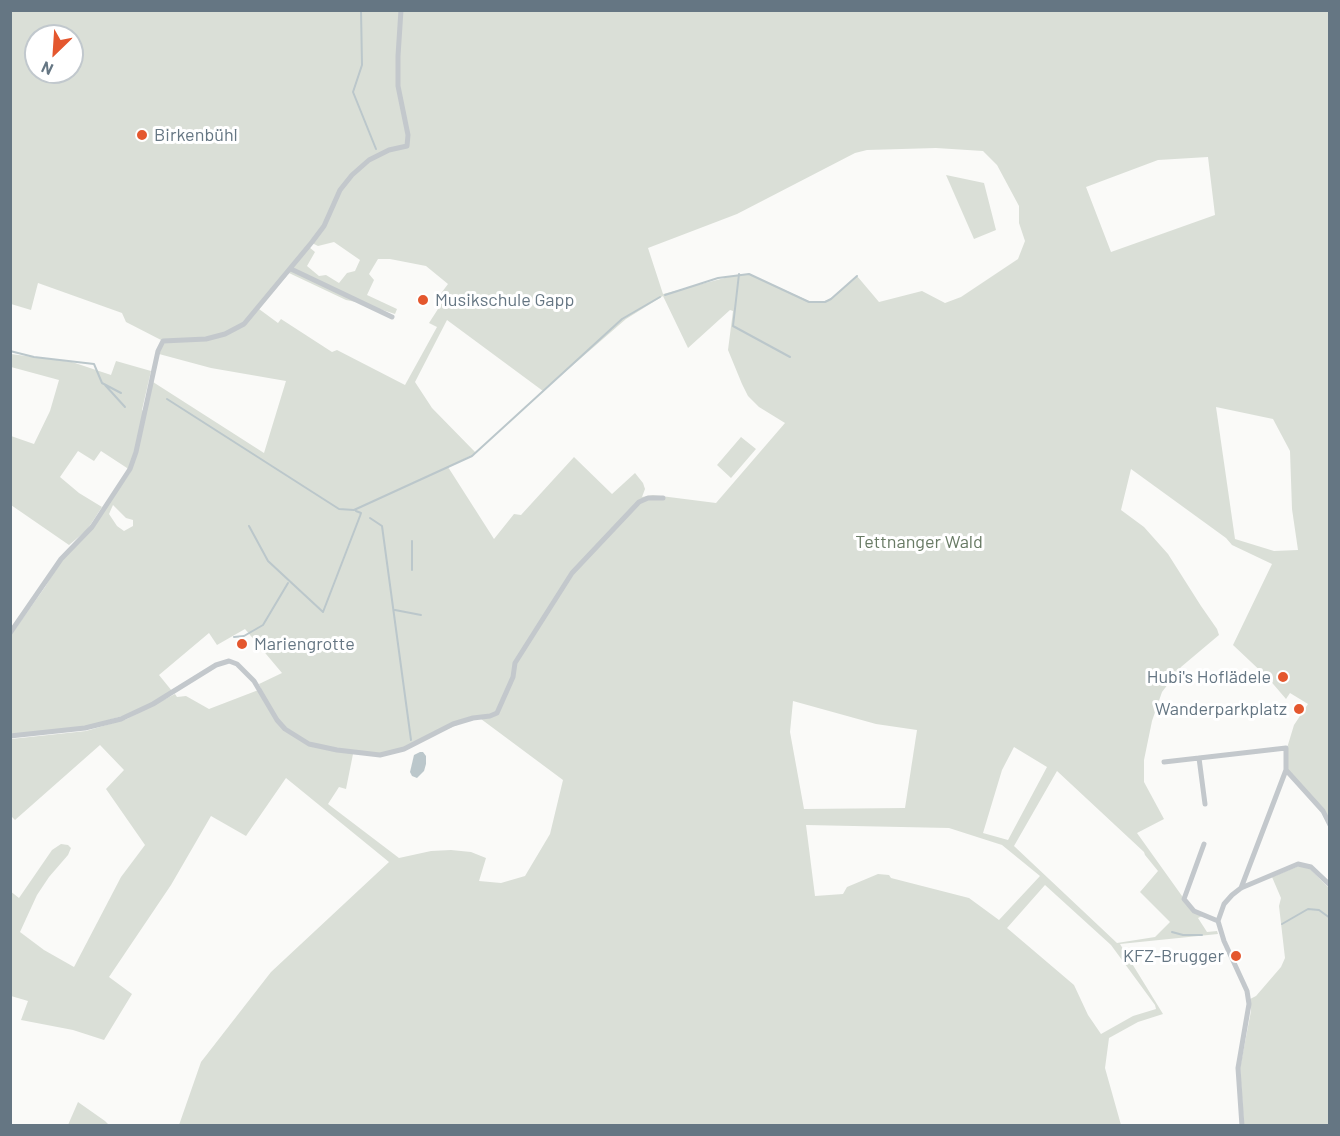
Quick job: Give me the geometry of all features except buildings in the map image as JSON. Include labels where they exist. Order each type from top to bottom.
[{"type":"street","points":[[10,633],[61,559],[92,526],[130,469],[136,452],[160,344],[163,341],[206,339],[225,334],[244,324],[324,226],[340,190],[352,175],[369,160],[389,150],[407,146],[408,135],[398,86],[401,10]]},
{"type":"street","points":[[291,269],[392,316]]},
{"type":"street","points":[[10,736],[84,728],[121,719],[153,704],[204,672],[225,662],[233,662],[244,669],[258,687],[277,720],[303,742],[336,750],[380,755],[404,749],[453,724],[490,716],[497,712],[513,677],[514,663],[572,573],[639,502],[648,498],[663,498]]},
{"type":"street","points":[[1164,762],[1286,748],[1286,770],[1241,888]]},
{"type":"street","points":[[1199,758],[1205,804]]},
{"type":"street","points":[[1286,770],[1323,811],[1329,825]]},
{"type":"street","points":[[1204,844],[1184,899],[1194,910],[1218,921]]},
{"type":"street","points":[[1242,1125],[1238,1068],[1249,1004],[1247,992],[1224,941],[1218,921],[1224,904],[1241,888],[1292,865],[1303,864],[1311,867],[1329,885]]},
{"type":"green space","name":"Tettnanger Wald","points":[[11,11],[1329,11],[1329,820],[1286,769],[1287,748],[1294,725],[1308,704],[1290,693],[1286,699],[1268,678],[1233,645],[1272,564],[1232,545],[1226,538],[1131,469],[1121,510],[1144,527],[1168,554],[1219,635],[1181,667],[1162,692],[1152,721],[1144,760],[1144,782],[1164,819],[1137,833],[1192,910],[1202,916],[1198,918],[1207,932],[1217,931],[1218,934],[1120,944],[1163,1014],[1138,1022],[1109,1038],[1105,1068],[1121,1125],[179,1125],[201,1062],[271,972],[389,862],[286,778],[246,836],[211,816],[171,885],[109,977],[132,994],[104,1040],[73,1030],[21,1020],[28,1001],[11,996],[10,891],[19,898],[52,850],[61,844],[71,848],[37,895],[20,932],[44,950],[74,967],[121,877],[145,845],[106,789],[124,770],[100,745],[15,820],[11,816],[11,739],[86,731],[127,719],[175,694],[177,697],[186,696],[209,709],[261,689],[259,684],[282,673],[245,629],[217,645],[209,633],[159,675],[172,691],[133,713],[84,727],[11,735],[11,635],[63,557],[83,538],[130,473],[127,468],[101,451],[94,461],[78,451],[60,477],[79,493],[102,507],[87,530],[69,545],[11,505],[11,436],[34,444],[50,411],[59,380],[11,367],[11,354],[72,362],[111,375],[116,361],[151,371],[142,410],[146,413],[153,382],[264,453],[286,381],[211,368],[159,354],[163,341],[126,322],[122,313],[38,283],[31,310],[11,304]],"holes":[[[936,148],[983,151],[997,165],[1019,206],[1019,223],[1025,241],[1018,259],[961,297],[945,303],[922,291],[879,302],[857,276],[830,299],[822,302],[809,301],[749,274],[740,274],[663,294],[648,248],[737,214],[855,153],[867,150]],[[1208,157],[1215,215],[1111,252],[1086,187],[1158,160]],[[334,242],[360,260],[355,271],[347,273],[339,283],[326,275],[319,276],[307,266],[315,252],[309,247],[312,243],[318,246]],[[378,259],[390,259],[426,266],[448,284],[439,296],[438,309],[429,323],[437,327],[405,385],[337,350],[332,352],[281,319],[278,323],[259,309],[289,273],[346,300],[395,314],[397,309],[367,295],[374,280],[369,274]],[[663,296],[688,348],[730,310],[733,311],[728,350],[742,384],[748,396],[759,407],[785,423],[716,503],[653,495],[642,497],[645,489],[635,473],[612,494],[574,457],[521,515],[514,514],[494,539],[448,467],[476,453],[432,408],[415,382],[447,320],[543,391],[626,319]],[[1216,407],[1273,419],[1290,451],[1292,509],[1298,550],[1274,551],[1235,539]],[[113,505],[126,518],[133,520],[133,526],[124,531],[117,526],[109,514]],[[793,701],[876,724],[917,730],[905,808],[804,809],[790,732]],[[480,715],[481,719],[563,780],[550,834],[525,876],[501,883],[479,881],[486,858],[471,852],[431,851],[399,858],[328,804],[339,787],[346,789],[353,754],[388,755]],[[1014,747],[1047,767],[1008,840],[983,833],[1002,770]],[[1057,771],[1144,852],[1158,871],[1140,892],[1170,922],[1155,937],[1117,943],[1014,846]],[[806,825],[949,828],[1002,845],[1040,876],[999,920],[969,898],[891,878],[889,875],[878,874],[847,887],[843,894],[815,896]],[[1045,885],[1111,945],[1156,1009],[1133,1016],[1101,1034],[1088,1015],[1074,985],[1007,928]]]},
{"type":"green space","points":[[946,175],[984,183],[996,230],[974,239]]},
{"type":"green space","points":[[741,437],[756,449],[731,478],[717,465]]},
{"type":"green space","points":[[1299,866],[1310,869],[1329,888],[1329,1125],[1244,1126],[1240,1068],[1251,1011],[1250,999],[1256,996],[1281,967],[1285,958],[1279,906],[1281,898],[1272,877]]},
{"type":"green space","points":[[78,1102],[105,1121],[109,1125],[68,1125]]},
{"type":"shaded area","points":[[420,752],[426,756],[426,764],[424,771],[417,778],[410,772],[414,755]]},
{"type":"waterway","points":[[361,10],[362,65],[353,92],[376,149]]},
{"type":"waterway","points":[[739,274],[733,326],[790,357]]},
{"type":"waterway","points":[[665,295],[718,278],[749,274],[809,302],[825,302],[857,276]]},
{"type":"waterway","points":[[167,399],[339,509],[354,510],[472,456],[622,319],[660,297]]},
{"type":"waterway","points":[[10,351],[34,357],[94,364],[102,383],[121,393]]},
{"type":"waterway","points":[[105,385],[125,407]]},
{"type":"waterway","points":[[249,526],[268,561],[323,612],[361,513],[356,511]]},
{"type":"waterway","points":[[370,518],[382,526],[411,740]]},
{"type":"waterway","points":[[412,541],[412,570]]},
{"type":"waterway","points":[[234,637],[244,636],[263,625],[288,583]]},
{"type":"waterway","points":[[395,610],[421,615]]},
{"type":"waterway","points":[[1282,924],[1308,909],[1319,910],[1330,918]]},
{"type":"waterway","points":[[1172,932],[1183,935],[1202,935]]},
{"type":"place","name":"Birkenbühl","points":[[142,135]]},
{"type":"place","name":"Musikschule Gapp","points":[[423,300]]},
{"type":"place","name":"Mariengrotte","points":[[242,644]]},
{"type":"place","name":"Hubi's Hoflädele","points":[[1283,677]]},
{"type":"place","name":"Wanderparkplatz","points":[[1299,709]]},
{"type":"place","name":"KFZ-Brugger","points":[[1236,956]]}]
